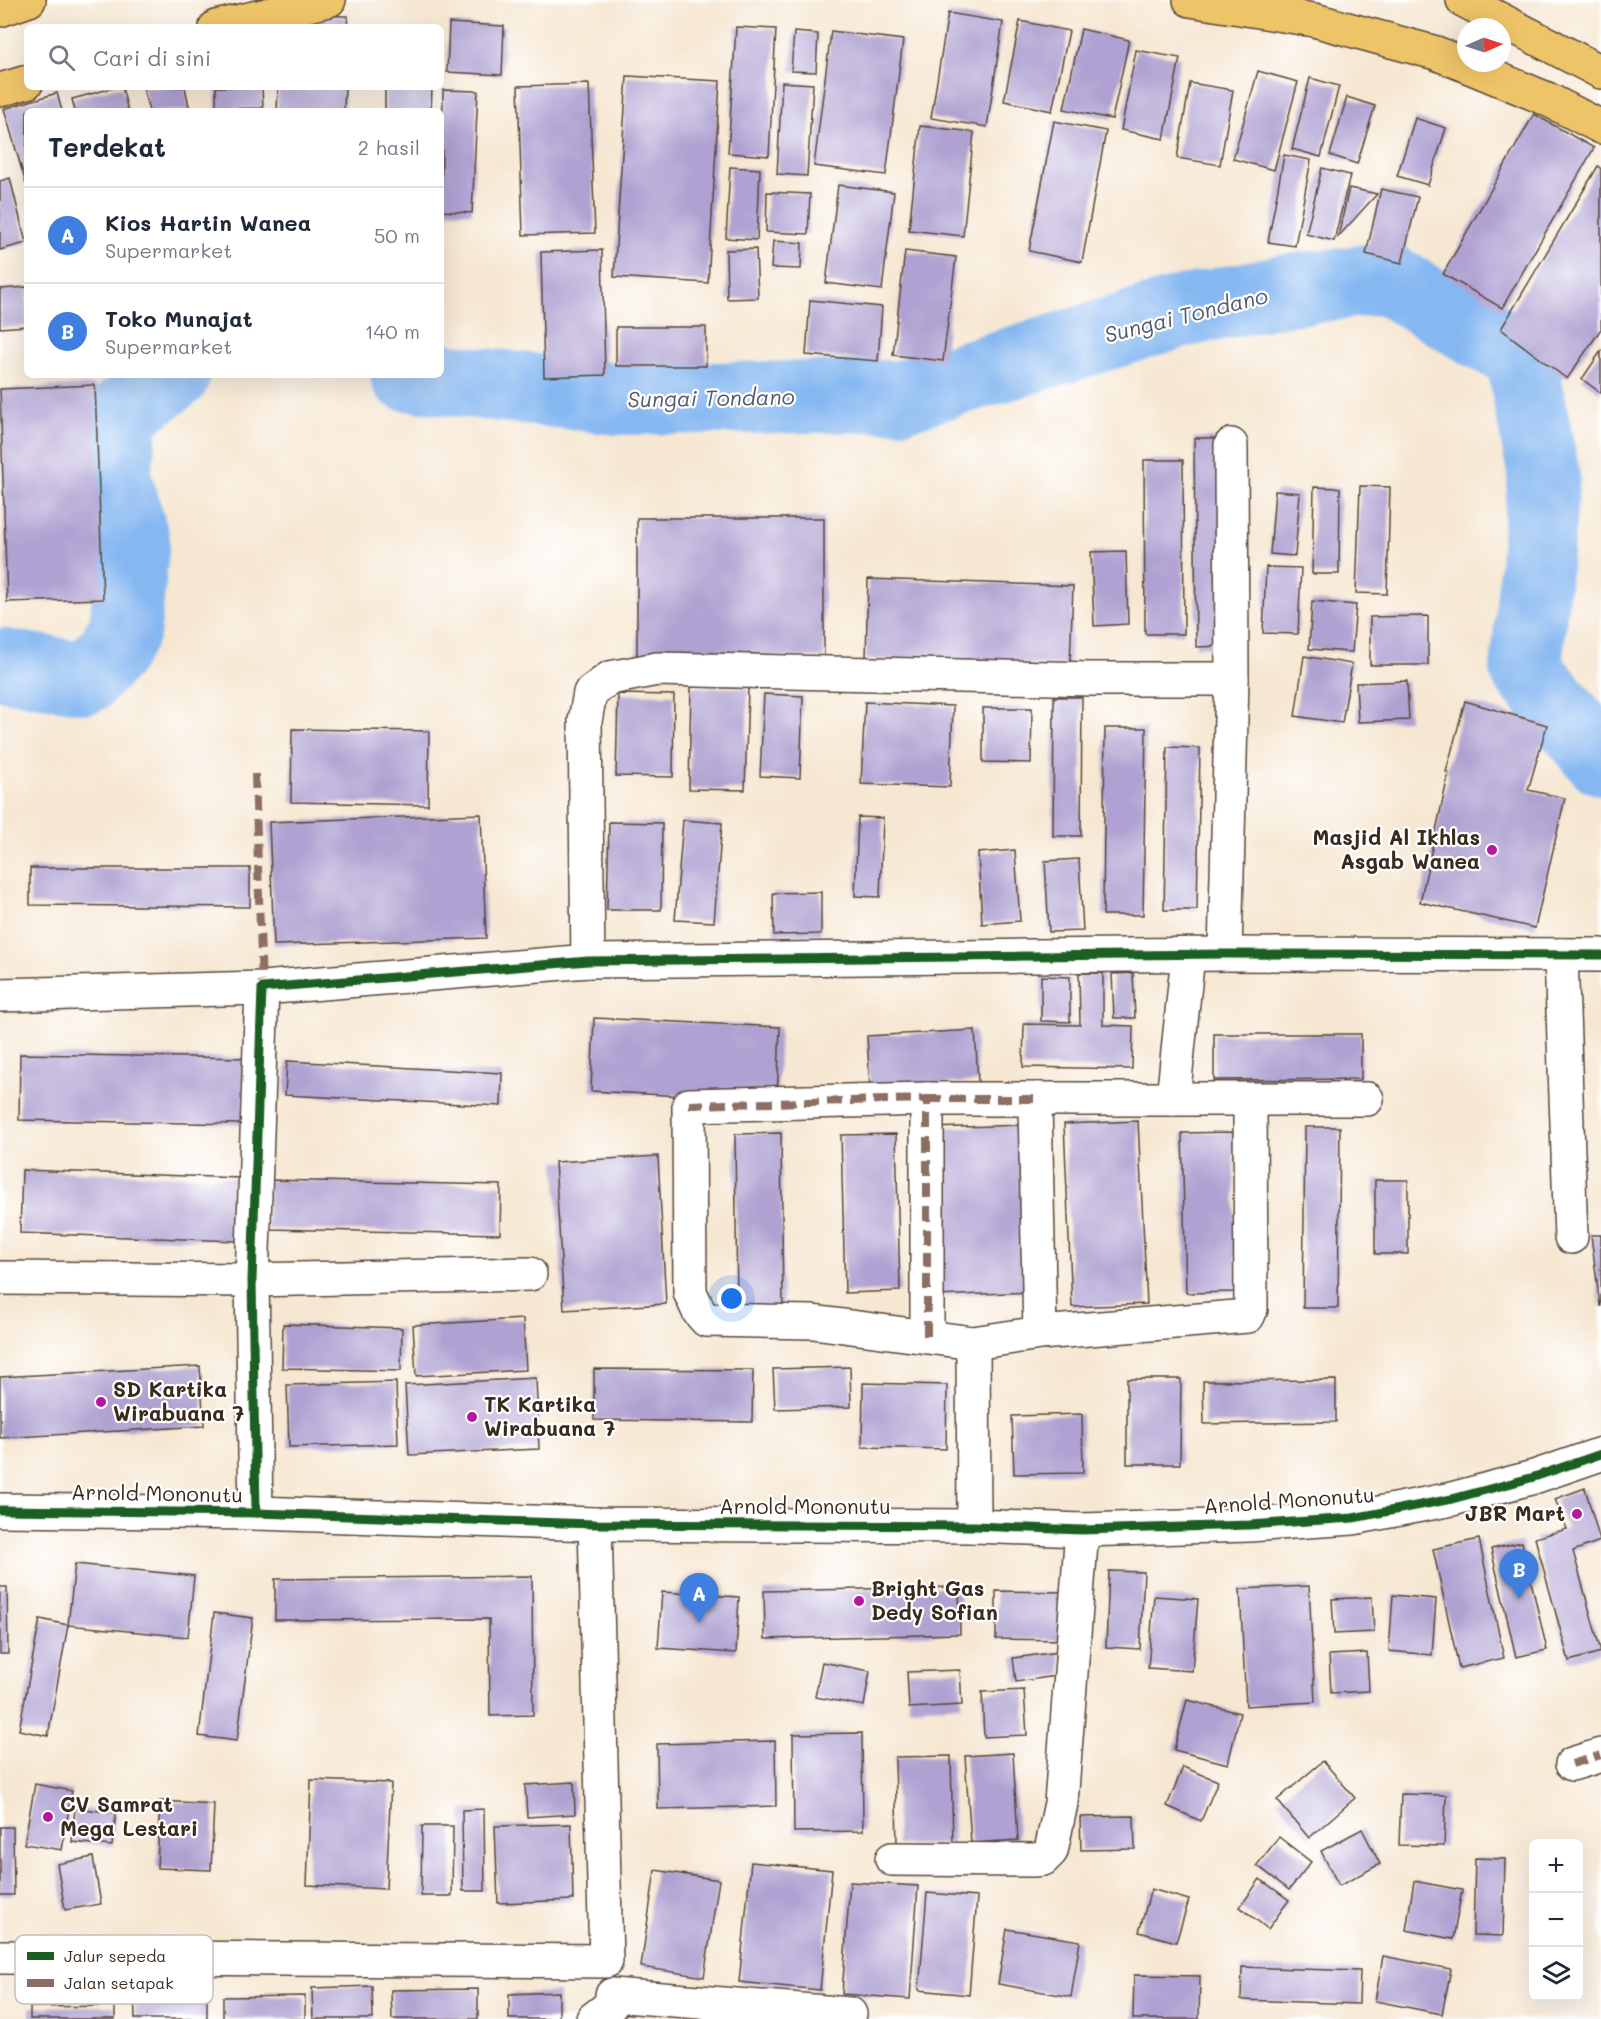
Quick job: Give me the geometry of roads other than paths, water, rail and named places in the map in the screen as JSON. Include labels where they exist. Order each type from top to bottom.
[{"type":"highway","points":[[0,10],[29,0]]},
{"type":"highway","points":[[229,24],[329,0]]},
{"type":"highway","points":[[1190,0],[1314,20],[1436,53],[1547,99],[1601,127]]},
{"type":"highway","points":[[1462,0],[1601,72]]},
{"type":"highway","points":[[0,90],[24,83]]},
{"type":"street","points":[[1225,954],[1232,679],[1232,445]]},
{"type":"street","points":[[588,961],[585,721],[590,693],[610,678],[657,669],[1092,679],[1232,679]]},
{"type":"street","points":[[0,995],[262,988],[588,961],[1225,954],[1601,955]]},
{"type":"street","points":[[1173,1099],[1188,955]]},
{"type":"street","points":[[1561,955],[1571,1237]]},
{"type":"street","points":[[256,1513],[252,1280],[262,988]]},
{"type":"street","points":[[1250,1101],[1251,1309],[1248,1316],[1040,1333],[973,1344],[813,1322],[706,1320],[699,1312],[690,1292],[689,1105],[927,1099],[1250,1101],[1367,1099]]},
{"type":"street","points":[[927,1099],[927,1337]]},
{"type":"street","points":[[1037,1099],[1035,1104],[1040,1333]]},
{"type":"street","points":[[0,1278],[252,1280],[530,1274]]},
{"type":"street","points":[[973,1344],[974,1526]]},
{"type":"street","name":"Arnold Mononutu","points":[[0,1510],[256,1513],[595,1524],[974,1526],[1082,1530],[1248,1525],[1353,1518],[1452,1499],[1534,1478],[1601,1454]]},
{"type":"street","points":[[595,1524],[606,2010],[850,2014]]},
{"type":"street","points":[[892,1859],[1033,1860],[1043,1859],[1051,1851],[1061,1803],[1082,1530]]},
{"type":"street","points":[[0,1957],[15,1957]]},
{"type":"street","points":[[213,1958],[606,1961]]},
{"type":"waterway","name":"Sungai Tondano","points":[[432,378],[617,399],[902,396],[1181,312],[1280,291],[1386,278],[1521,356],[1544,476],[1526,669],[1601,759]]},
{"type":"waterway","name":"Sungai Tondano","points":[[0,664],[86,678],[112,651],[125,628],[134,541],[115,475],[124,411],[170,378]]},
{"type":"place","name":"Masjid Al Ikhlas Asgab Wanea","points":[[1492,850]]},
{"type":"place","name":"SD Kartika Wirabuana 7","points":[[101,1402]]},
{"type":"place","name":"TK Kartika Wirabuana 7","points":[[472,1417]]},
{"type":"place","name":"JBR Mart","points":[[1577,1514]]},
{"type":"place","name":"Toko Munajat","points":[[1519,1599]]},
{"type":"place","name":"Bright Gas Dedy Sofian","points":[[859,1601]]},
{"type":"place","name":"Kios Hartin Wanea","points":[[699,1623]]},
{"type":"place","name":"CV Samrat Mega Lestari","points":[[48,1817]]}]
